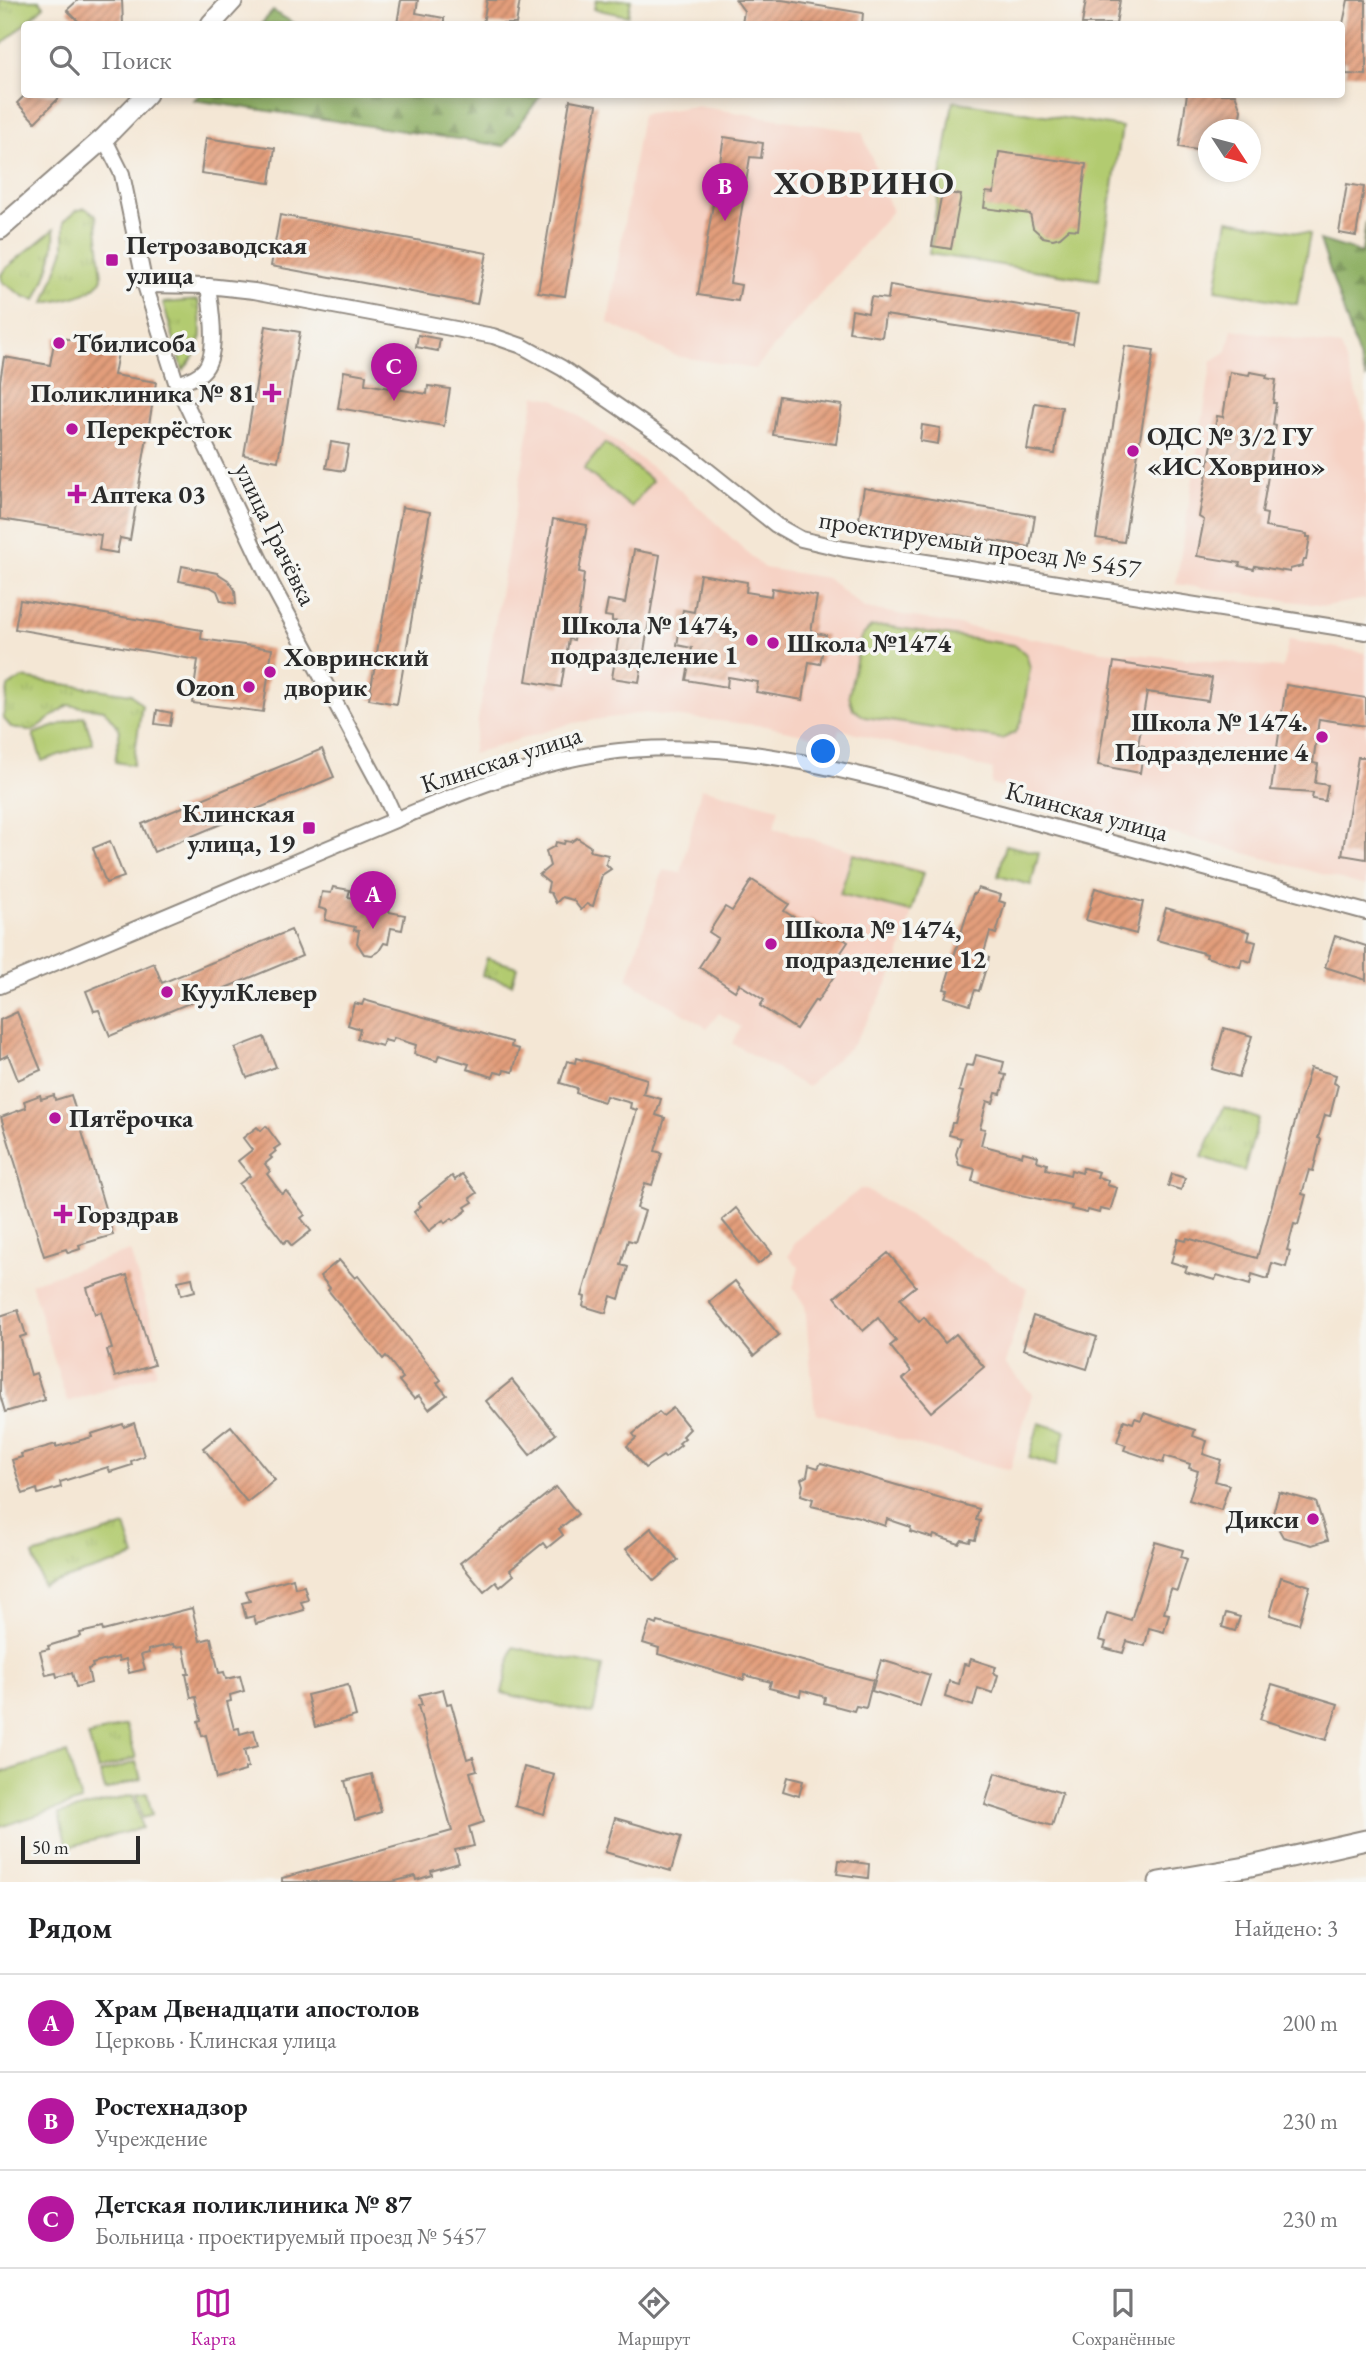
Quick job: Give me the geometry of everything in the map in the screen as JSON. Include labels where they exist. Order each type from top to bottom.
[{"type":"main road","points":[[214,21],[233,0]]},
{"type":"main road","points":[[0,229],[104,138],[143,98]]},
{"type":"main road","points":[[1158,1882],[1246,1867],[1366,1840]]},
{"type":"street","name":"улица Грачёвка","points":[[104,138],[122,174],[145,285],[177,385],[272,585],[383,789],[396,820]]},
{"type":"street","name":"проектируемый проезд № 5457","points":[[145,285],[208,286],[254,291],[493,335],[522,346],[548,359],[588,386],[707,469],[776,525],[801,539],[844,549],[1366,632]]},
{"type":"street","points":[[177,385],[201,373],[209,364],[212,353],[212,316],[208,286]]},
{"type":"street","name":"Клинская улица","points":[[0,986],[456,795],[543,766],[602,753],[659,748],[708,748],[762,754],[850,773],[1366,912]]},
{"type":"shaded area","points":[[695,106],[862,132],[892,211],[755,369],[676,356],[608,323],[642,114]]},
{"type":"shaded area","points":[[1232,329],[1341,346],[1366,424],[1366,599],[1325,606],[1176,584],[1212,361],[1227,351]]},
{"type":"shaded area","name":"Школа №1474","points":[[535,395],[556,400],[666,477],[764,568],[827,578],[864,608],[1103,651],[1282,668],[1289,640],[1366,653],[1366,886],[991,784],[993,770],[839,729],[836,741],[765,726],[644,713],[573,723],[472,754]]},
{"type":"shaded area","name":"Школа № 1474, подразделение 12","points":[[701,788],[779,808],[774,828],[924,871],[897,963],[879,1000],[854,1043],[807,1087],[732,1043],[741,1027],[719,1013],[707,1028],[627,979],[663,870],[681,873]]},
{"type":"shaded area","points":[[860,1189],[865,1189],[1027,1288],[1005,1364],[1032,1394],[1010,1470],[923,1447],[817,1413],[805,1305],[793,1288],[799,1267],[788,1256],[796,1241]]},
{"type":"shaded area","points":[[130,1251],[157,1346],[156,1374],[67,1402],[31,1283]]},
{"type":"green space","points":[[0,0],[39,0],[44,6],[28,21],[21,21],[21,27],[0,46]]},
{"type":"green space","points":[[596,0],[631,0],[628,16],[594,9]]},
{"type":"green space","points":[[273,11],[290,21],[264,21]]},
{"type":"green space","points":[[196,98],[539,98],[504,146],[194,100]]},
{"type":"green space","points":[[953,101],[1122,127],[1099,280],[929,254]]},
{"type":"green space","points":[[85,208],[96,215],[102,278],[85,293],[45,303],[64,249],[64,221],[76,211]]},
{"type":"green space","points":[[1228,220],[1310,234],[1297,304],[1216,290]]},
{"type":"green space","points":[[1366,222],[1366,379],[1320,240],[1362,253]]},
{"type":"green space","points":[[54,229],[52,256],[36,300],[25,297],[2,282],[1,275],[5,269]]},
{"type":"green space","points":[[198,300],[201,337],[196,353],[183,370],[163,303]]},
{"type":"green space","points":[[605,443],[652,481],[631,507],[584,469]]},
{"type":"green space","points":[[885,626],[1014,645],[1026,654],[1030,668],[1022,719],[1016,732],[1002,739],[865,717],[853,709],[849,695],[861,637],[871,627]]},
{"type":"green space","points":[[22,678],[131,694],[142,705],[133,765],[115,762],[120,730],[104,710],[68,705],[33,731],[11,727],[3,718],[8,687]]},
{"type":"green space","points":[[84,716],[93,743],[42,761],[33,734]]},
{"type":"green space","points":[[1006,845],[1039,853],[1031,885],[998,876]]},
{"type":"green space","points":[[853,854],[923,873],[911,912],[840,894]]},
{"type":"green space","points":[[487,958],[517,967],[512,984],[482,975]]},
{"type":"green space","points":[[1224,1107],[1259,1119],[1244,1171],[1202,1157]]},
{"type":"green space","points":[[1039,1423],[1066,1431],[1056,1466],[1029,1458]]},
{"type":"green space","points":[[125,1526],[135,1557],[43,1586],[33,1555]]},
{"type":"green space","points":[[513,1647],[603,1667],[593,1714],[502,1693]]},
{"type":"green space","points":[[126,1725],[136,1758],[98,1770],[88,1736]]},
{"type":"green space","points":[[67,1753],[81,1801],[0,1827],[0,1773]]},
{"type":"green space","points":[[136,1762],[141,1779],[105,1790],[100,1773]]},
{"type":"green space","points":[[147,1793],[152,1815],[142,1818],[136,1795]]},
{"type":"green space","points":[[133,1795],[142,1828],[67,1847],[59,1814]]},
{"type":"building","points":[[78,0],[122,0],[123,21],[78,21],[67,10]]},
{"type":"building","points":[[401,0],[418,0],[416,13],[444,18],[444,21],[398,21]]},
{"type":"building","points":[[487,0],[520,0],[516,21],[484,21]]},
{"type":"building","points":[[736,0],[782,0],[863,13],[862,21],[742,21],[744,11]]},
{"type":"building","points":[[1086,0],[1120,0],[1116,21],[1082,21]]},
{"type":"building","points":[[1348,0],[1366,0],[1366,75],[1346,74],[1344,21]]},
{"type":"building","points":[[22,98],[59,98],[35,122],[17,103]]},
{"type":"building","points":[[1186,98],[1236,98],[1241,110],[1240,119],[1198,119],[1198,150],[1179,147]]},
{"type":"building","points":[[570,100],[597,105],[565,296],[538,292]]},
{"type":"building","points":[[724,137],[763,143],[761,158],[750,157],[730,283],[741,285],[738,301],[698,295]]},
{"type":"building","points":[[206,138],[275,148],[270,183],[201,173]]},
{"type":"building","points":[[999,152],[1086,164],[1078,230],[1069,229],[1053,239],[1043,237],[1033,228],[1030,214],[984,208],[986,192],[994,193]]},
{"type":"building","points":[[1347,184],[1364,187],[1356,236],[1339,233]]},
{"type":"building","points":[[942,192],[961,195],[951,249],[932,246]]},
{"type":"building","points":[[280,215],[487,253],[477,304],[271,266]]},
{"type":"building","points":[[890,285],[1078,314],[1073,344],[885,315],[882,337],[849,332],[852,310],[868,313],[871,297],[888,299]]},
{"type":"building","name":"Поликлиника № 81","points":[[266,326],[300,332],[278,461],[244,455]]},
{"type":"building","points":[[418,335],[440,339],[438,351],[416,347]]},
{"type":"building","points":[[55,337],[119,347],[114,375],[156,382],[130,540],[120,538],[117,553],[99,550],[101,535],[0,519],[0,381],[4,357],[50,365]]},
{"type":"building","points":[[1125,346],[1154,350],[1124,542],[1096,538]]},
{"type":"building","points":[[344,371],[366,375],[365,384],[427,394],[428,386],[450,389],[444,426],[338,408]]},
{"type":"building","points":[[1230,372],[1249,375],[1250,372],[1267,375],[1266,378],[1276,380],[1273,425],[1276,426],[1262,513],[1267,514],[1265,527],[1307,534],[1307,537],[1310,537],[1306,560],[1302,566],[1290,569],[1290,572],[1255,566],[1254,569],[1239,566],[1240,563],[1197,556],[1204,520],[1199,517],[1217,416],[1223,417]]},
{"type":"building","points":[[779,396],[842,405],[836,444],[773,435]]},
{"type":"building","points":[[1035,403],[1062,407],[1055,454],[1027,450]]},
{"type":"building","points":[[922,425],[940,428],[938,444],[920,441]]},
{"type":"building","points":[[331,442],[349,445],[344,471],[326,468]]},
{"type":"building","points":[[864,488],[1035,516],[1030,547],[859,519]]},
{"type":"building","points":[[402,507],[430,512],[397,704],[369,699]]},
{"type":"building","points":[[553,519],[587,525],[579,572],[584,573],[581,601],[574,640],[569,639],[561,687],[526,681]]},
{"type":"building","points":[[634,550],[660,555],[639,682],[612,678],[621,622],[612,621],[612,617],[605,616],[608,600],[625,603]]},
{"type":"building","points":[[182,566],[217,573],[228,580],[235,590],[236,604],[221,601],[217,591],[210,587],[179,581]]},
{"type":"building","name":"Школа № 1474, подразделение 1","points":[[700,574],[747,582],[746,592],[771,596],[772,588],[817,596],[811,632],[826,635],[820,664],[809,662],[803,700],[756,692],[758,682],[728,677],[727,687],[686,680],[692,648],[677,645],[683,610],[694,612]]},
{"type":"building","points":[[20,600],[202,630],[201,639],[272,649],[263,712],[192,703],[198,660],[15,629]]},
{"type":"building","points":[[1114,662],[1212,678],[1208,701],[1147,692],[1138,745],[1144,746],[1140,773],[1098,765]]},
{"type":"building","points":[[1286,685],[1366,698],[1366,726],[1319,719],[1313,763],[1318,764],[1315,783],[1328,785],[1325,801],[1312,799],[1313,793],[1271,790]]},
{"type":"building","points":[[157,710],[172,713],[170,726],[155,724]]},
{"type":"building","points":[[322,749],[334,777],[154,852],[142,824]]},
{"type":"building","points":[[1358,757],[1366,757],[1366,859],[1342,855]]},
{"type":"building","points":[[577,838],[591,847],[590,851],[608,855],[606,864],[611,869],[602,875],[593,906],[587,904],[581,910],[573,900],[562,897],[556,903],[551,893],[547,892],[549,883],[539,875],[550,866],[546,851],[555,846],[556,842],[564,844],[565,841],[571,842]]},
{"type":"building","points":[[110,841],[124,877],[106,883],[93,848]]},
{"type":"building","points":[[752,880],[789,904],[784,911],[808,926],[812,919],[848,942],[828,972],[834,976],[796,1029],[760,1006],[764,1000],[739,984],[735,991],[699,967],[718,938],[709,932],[725,907],[732,911]]},
{"type":"building","points":[[333,887],[350,890],[348,897],[384,903],[390,906],[389,912],[405,915],[402,930],[391,928],[388,944],[384,943],[379,951],[372,955],[364,954],[357,943],[359,931],[354,930],[355,927],[325,920],[327,910],[319,908],[322,892],[331,893]]},
{"type":"building","points":[[978,888],[1001,895],[999,901],[1005,903],[996,934],[990,932],[983,956],[989,958],[979,991],[975,990],[970,1005],[945,997],[948,990],[944,989],[973,894]]},
{"type":"building","points":[[1095,888],[1143,902],[1136,934],[1086,920]]},
{"type":"building","points":[[1166,908],[1250,932],[1248,940],[1256,942],[1251,962],[1242,959],[1240,967],[1206,957],[1207,954],[1157,940]]},
{"type":"building","points":[[291,930],[302,956],[110,1036],[99,1010],[94,1011],[86,991],[154,963],[162,983]]},
{"type":"building","points":[[1335,936],[1366,946],[1366,980],[1325,967]]},
{"type":"building","points":[[364,1000],[512,1042],[511,1047],[519,1049],[513,1072],[495,1072],[493,1077],[467,1069],[469,1064],[439,1055],[437,1061],[414,1054],[416,1045],[394,1038],[392,1042],[384,1040],[382,1046],[357,1039],[360,1029],[348,1025],[354,1003],[362,1005]]},
{"type":"building","points":[[17,1012],[41,1070],[18,1080],[8,1055],[0,1059],[0,1020]]},
{"type":"building","points":[[1224,1028],[1252,1036],[1239,1077],[1212,1069]]},
{"type":"building","points":[[264,1037],[276,1067],[247,1078],[235,1048]]},
{"type":"building","points":[[976,1055],[1004,1062],[1001,1074],[1006,1075],[1001,1094],[996,1093],[993,1103],[987,1101],[980,1128],[985,1129],[981,1145],[1022,1156],[1023,1152],[1038,1156],[1037,1161],[1047,1164],[1046,1169],[1070,1175],[1071,1170],[1082,1173],[1083,1168],[1099,1172],[1097,1177],[1108,1180],[1107,1185],[1117,1188],[1110,1211],[1100,1209],[1099,1213],[1088,1210],[1087,1213],[1071,1209],[1072,1206],[972,1181],[975,1169],[959,1165],[956,1154],[961,1138],[949,1135],[963,1092],[959,1091],[966,1065],[973,1066]]},
{"type":"building","points":[[576,1058],[647,1079],[643,1094],[661,1099],[656,1115],[665,1118],[655,1151],[662,1153],[652,1185],[645,1183],[637,1208],[645,1211],[635,1242],[628,1240],[621,1265],[628,1267],[619,1299],[611,1296],[606,1313],[583,1306],[585,1297],[582,1296],[637,1110],[630,1108],[631,1103],[606,1096],[604,1102],[576,1093],[577,1088],[560,1083],[567,1061],[575,1063]]},
{"type":"building","points":[[1310,1068],[1336,1075],[1334,1083],[1338,1085],[1330,1116],[1325,1115],[1318,1138],[1321,1139],[1313,1171],[1309,1170],[1302,1194],[1306,1195],[1298,1225],[1294,1224],[1287,1250],[1290,1251],[1286,1267],[1272,1263],[1268,1279],[1252,1274],[1250,1285],[1217,1275],[1215,1280],[1185,1272],[1187,1267],[1171,1262],[1178,1239],[1186,1241],[1187,1238],[1257,1258]]},
{"type":"building","points":[[40,1095],[41,1099],[54,1095],[55,1100],[71,1095],[113,1235],[79,1245],[80,1249],[68,1253],[66,1249],[44,1256],[1,1117],[26,1108],[24,1101]]},
{"type":"building","points":[[266,1126],[280,1145],[274,1149],[276,1151],[270,1156],[272,1158],[265,1164],[270,1171],[267,1174],[282,1194],[286,1191],[305,1215],[301,1218],[311,1231],[292,1246],[287,1240],[284,1243],[239,1184],[250,1176],[238,1161],[252,1150],[243,1138],[257,1127],[261,1131]]},
{"type":"building","points":[[462,1174],[477,1193],[470,1198],[473,1202],[454,1220],[452,1218],[445,1223],[443,1220],[429,1231],[414,1212],[421,1206],[418,1203],[452,1176],[455,1180]]},
{"type":"building","points":[[1172,1174],[1185,1178],[1181,1190],[1168,1186]]},
{"type":"building","points":[[736,1208],[772,1253],[758,1264],[722,1220]]},
{"type":"building","points":[[888,1253],[916,1286],[900,1299],[919,1322],[924,1317],[945,1343],[956,1334],[984,1367],[931,1412],[903,1379],[911,1372],[890,1346],[896,1341],[878,1318],[863,1331],[835,1297]]},
{"type":"building","points":[[339,1260],[355,1278],[358,1276],[441,1380],[437,1383],[447,1395],[429,1409],[419,1396],[414,1399],[399,1381],[403,1378],[386,1356],[383,1359],[328,1290],[330,1288],[320,1276]]},
{"type":"building","points":[[127,1275],[154,1365],[115,1377],[107,1350],[112,1349],[101,1312],[95,1314],[87,1288]]},
{"type":"building","points":[[192,1278],[195,1291],[181,1295],[178,1281]]},
{"type":"building","points":[[735,1281],[779,1335],[754,1356],[709,1302]]},
{"type":"building","points":[[18,1310],[26,1335],[20,1337],[31,1375],[36,1373],[45,1400],[5,1412],[0,1395],[0,1316]]},
{"type":"building","points":[[1033,1316],[1097,1337],[1087,1369],[1023,1349]]},
{"type":"building","points":[[512,1380],[556,1434],[530,1455],[486,1401]]},
{"type":"building","points":[[673,1408],[690,1429],[679,1443],[681,1445],[665,1458],[663,1456],[645,1468],[627,1446],[636,1438],[633,1434],[659,1412],[663,1416]]},
{"type":"building","points":[[1144,1413],[1195,1430],[1193,1436],[1207,1441],[1203,1454],[1221,1460],[1215,1481],[1229,1485],[1221,1510],[1189,1500],[1198,1471],[1189,1468],[1190,1464],[1165,1456],[1163,1463],[1124,1450],[1126,1445],[1117,1442],[1124,1420],[1133,1423],[1135,1418],[1141,1420]]},
{"type":"building","points":[[134,1423],[144,1456],[131,1461],[132,1465],[110,1472],[108,1467],[60,1482],[61,1487],[38,1494],[37,1489],[23,1494],[12,1460],[22,1457],[21,1454],[56,1444],[56,1447],[92,1437],[91,1434],[123,1424],[124,1427]]},
{"type":"building","points":[[231,1426],[275,1480],[247,1502],[203,1448]]},
{"type":"building","points":[[821,1463],[979,1509],[976,1520],[980,1521],[975,1540],[962,1540],[959,1544],[934,1535],[933,1538],[910,1531],[911,1527],[887,1519],[885,1526],[811,1506],[813,1499],[801,1495],[801,1479],[807,1476],[809,1465],[818,1468]]},
{"type":"building","points":[[556,1487],[578,1514],[559,1529],[563,1535],[547,1548],[543,1543],[510,1570],[514,1575],[500,1587],[496,1582],[484,1592],[460,1563]]},
{"type":"building","points":[[1279,1492],[1316,1502],[1328,1540],[1312,1545],[1283,1537],[1277,1526],[1270,1524]]},
{"type":"building","points":[[651,1528],[678,1560],[654,1581],[626,1549]]},
{"type":"building","points":[[1155,1542],[1183,1550],[1181,1557],[1187,1559],[1177,1591],[1171,1589],[1164,1613],[1169,1614],[1164,1632],[1149,1628],[1145,1646],[1127,1641],[1123,1653],[1104,1648],[1106,1642],[1099,1640],[1107,1613],[1131,1620]]},
{"type":"building","points":[[1281,1577],[1310,1586],[1299,1624],[1270,1615]]},
{"type":"building","points":[[293,1578],[295,1588],[304,1586],[308,1600],[301,1602],[304,1610],[256,1624],[254,1616],[246,1618],[242,1603],[250,1601],[246,1591]]},
{"type":"building","points":[[192,1608],[200,1641],[211,1638],[219,1673],[224,1672],[226,1679],[240,1676],[244,1691],[230,1695],[231,1701],[227,1702],[234,1729],[239,1728],[240,1734],[254,1730],[258,1746],[244,1750],[248,1767],[245,1771],[216,1779],[206,1735],[202,1736],[198,1721],[201,1720],[196,1697],[191,1698],[183,1646],[174,1647],[173,1644],[148,1650],[149,1653],[141,1655],[145,1669],[129,1673],[126,1659],[119,1661],[118,1657],[92,1664],[93,1667],[88,1669],[91,1683],[76,1687],[72,1673],[57,1677],[56,1673],[46,1675],[40,1651],[81,1636],[80,1633],[102,1628],[103,1631]]},
{"type":"building","points":[[1226,1613],[1240,1617],[1235,1631],[1222,1627]]},
{"type":"building","points":[[650,1622],[873,1680],[866,1708],[856,1706],[854,1711],[824,1703],[825,1697],[801,1690],[800,1696],[769,1688],[771,1682],[745,1675],[744,1680],[658,1654],[659,1648],[643,1643]]},
{"type":"building","points":[[971,1659],[996,1667],[993,1673],[998,1675],[993,1693],[978,1688],[973,1706],[945,1697],[949,1681],[959,1684],[964,1664],[969,1665]]},
{"type":"building","points":[[881,1660],[930,1675],[920,1706],[872,1691]]},
{"type":"building","points":[[1272,1684],[1338,1704],[1326,1740],[1260,1719]]},
{"type":"building","points":[[348,1685],[356,1716],[315,1727],[307,1695]]},
{"type":"building","points":[[443,1689],[447,1704],[451,1703],[467,1759],[473,1757],[477,1770],[470,1772],[484,1822],[469,1827],[474,1846],[455,1850],[459,1863],[431,1871],[432,1875],[416,1880],[415,1876],[392,1882],[282,1882],[282,1878],[452,1831],[418,1706],[422,1705],[419,1695]]},
{"type":"building","points":[[524,1767],[555,1775],[544,1814],[515,1806]]},
{"type":"building","points":[[995,1773],[1062,1793],[1052,1826],[985,1805]]},
{"type":"building","points":[[372,1774],[381,1812],[355,1820],[345,1781]]},
{"type":"building","points":[[787,1777],[803,1781],[799,1796],[783,1791]]},
{"type":"building","points":[[615,1818],[681,1837],[671,1871],[605,1852]]},
{"type":"building","points":[[839,1860],[869,1864],[868,1878],[837,1874]]},
{"type":"place","name":"Ростехнадзор","points":[[725,221]]},
{"type":"place","name":"Петрозаводская улица","points":[[112,260]]},
{"type":"place","name":"Тбилисоба","points":[[59,343]]},
{"type":"place","name":"Поликлиника № 81","points":[[272,393]]},
{"type":"place","name":"Детская поликлиника № 87","points":[[394,401]]},
{"type":"place","name":"Перекрёсток","points":[[72,429]]},
{"type":"place","name":"ОДС № 3/2 ГУ «ИС Ховрино»","points":[[1133,451]]},
{"type":"place","name":"Аптека 03","points":[[77,494]]},
{"type":"place","name":"Школа № 1474, подразделение 1","points":[[752,640]]},
{"type":"place","name":"Школа №1474","points":[[773,643]]},
{"type":"place","name":"Ховринский дворик","points":[[270,672]]},
{"type":"place","name":"Ozon","points":[[249,687]]},
{"type":"place","name":"Школа № 1474. Подразделение 4","points":[[1322,737]]},
{"type":"place","name":"Клинская улица, 19","points":[[309,828]]},
{"type":"place","name":"Храм Двенадцати апостолов","points":[[373,929]]},
{"type":"place","name":"Школа № 1474, подразделение 12","points":[[771,944]]},
{"type":"place","name":"КуулКлевер","points":[[167,992]]},
{"type":"place","name":"Пятёрочка","points":[[55,1118]]},
{"type":"place","name":"Горздрав","points":[[63,1214]]},
{"type":"place","name":"Дикси","points":[[1313,1519]]},
{"type":"district","name":"ХОВРИНО","points":[[865,182]]}]
